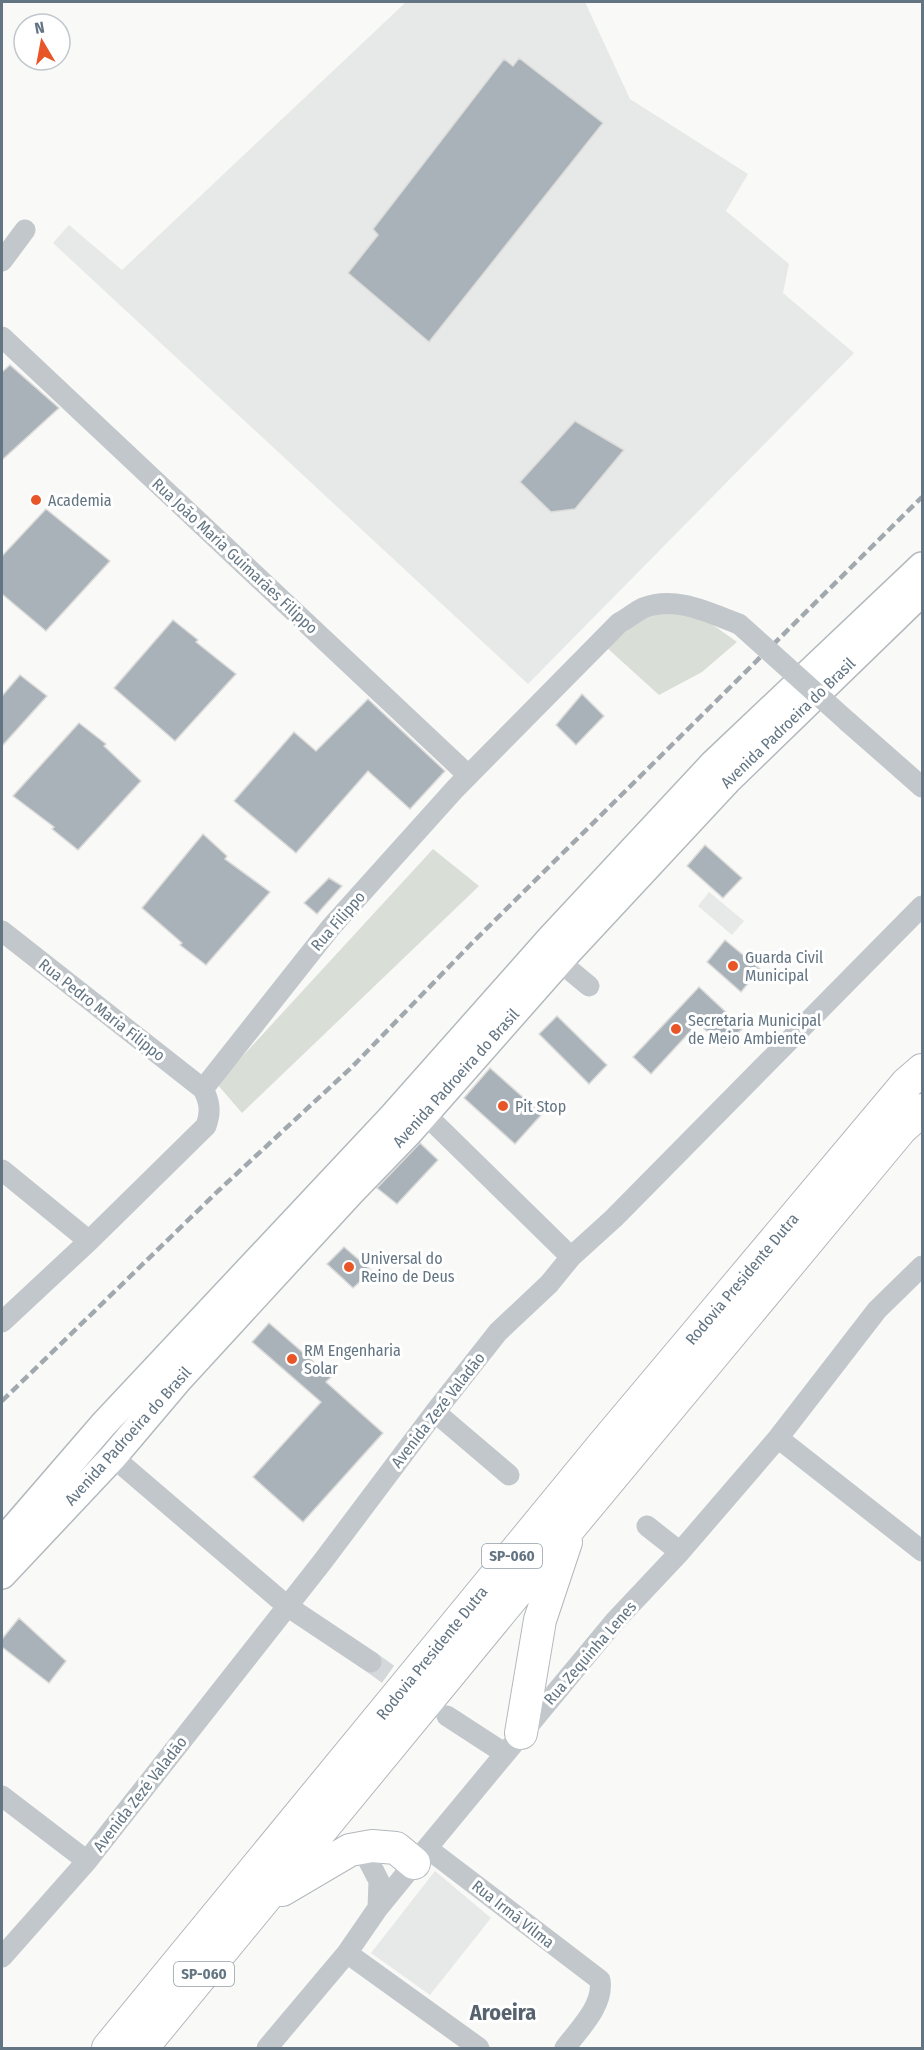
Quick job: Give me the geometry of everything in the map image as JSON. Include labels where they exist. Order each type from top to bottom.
[{"type":"highway","name":"Rodovia Presidente Dutra","points":[[108,2049],[603,1445],[907,1083],[922,1070]]},
{"type":"highway","name":"Rodovia Presidente Dutra","points":[[142,2049],[572,1524],[894,1138],[922,1110]]},
{"type":"highway","points":[[513,1743],[540,1620],[572,1524]]},
{"type":"highway","points":[[266,1899],[350,1850],[372,1846],[396,1848],[420,1855]]},
{"type":"main road","name":"Avenida Padroeira do Brasil","points":[[2,1542],[98,1432],[393,1116],[550,939],[713,764],[922,566]]},
{"type":"main road","name":"Avenida Padroeira do Brasil","points":[[2,1575],[119,1450],[179,1379],[560,962],[633,894],[728,780],[922,592]]},
{"type":"main road","points":[[98,1432],[116,1429],[119,1450]]},
{"type":"street","points":[[2,261],[25,230]]},
{"type":"street","name":"Rua João Maria Guimarães Filippo","points":[[2,337],[468,776]]},
{"type":"street","name":"Rua Filippo","points":[[203,1089],[331,927],[468,776],[619,624],[644,608],[669,603],[685,605],[739,624],[922,787]]},
{"type":"street","name":"Avenida Zezé Valadão","points":[[2,1957],[87,1861],[323,1561],[498,1332],[549,1284],[571,1257],[614,1218],[922,906]]},
{"type":"street","name":"Rua Pedro Maria Filippo","points":[[2,931],[203,1089]]},
{"type":"street","points":[[560,962],[589,986]]},
{"type":"street","points":[[2,1322],[89,1241],[206,1126],[210,1109],[203,1089]]},
{"type":"street","points":[[424,1113],[571,1257]]},
{"type":"street","points":[[2,1170],[89,1241]]},
{"type":"street","name":"Rua Zequinha Lenes","points":[[267,2049],[347,1953],[378,1908],[420,1855],[615,1621],[680,1552],[778,1438],[877,1310],[922,1266]]},
{"type":"street","points":[[435,1412],[509,1475]]},
{"type":"street","points":[[778,1438],[922,1551]]},
{"type":"street","points":[[119,1450],[287,1606],[371,1662]]},
{"type":"street","points":[[647,1526],[680,1552]]},
{"type":"street","points":[[447,1716],[513,1743]]},
{"type":"street","points":[[2,1796],[87,1861]]},
{"type":"street","points":[[350,1850],[366,1856],[379,1881],[378,1908]]},
{"type":"street","name":"Rua Irmã Vilma","points":[[420,1855],[600,1980],[601,1988],[597,2004],[565,2049]]},
{"type":"street","points":[[347,1953],[479,2049]]},
{"type":"shaded area","points":[[406,2],[585,2],[630,99],[748,174],[726,211],[789,264],[783,293],[854,353],[528,684],[53,243],[69,225],[122,270]]},
{"type":"shaded area","points":[[692,610],[737,642],[702,672],[659,695],[605,646],[648,612]]},
{"type":"shaded area","points":[[433,849],[479,886],[242,1113],[217,1084]]},
{"type":"shaded area","points":[[709,892],[744,921],[732,935],[698,906]]},
{"type":"shaded area","points":[[435,1871],[491,1918],[430,1995],[371,1953]]},
{"type":"building","points":[[519,58],[603,123],[429,342],[348,273],[378,235],[373,229],[504,59],[513,66]]},
{"type":"building","points":[[10,365],[59,408],[2,460],[2,372]]},
{"type":"building","points":[[575,421],[624,450],[575,509],[551,512],[520,482]]},
{"type":"building","points":[[46,509],[110,561],[46,631],[2,594],[2,556]]},
{"type":"building","points":[[173,620],[236,674],[175,741],[114,688]]},
{"type":"building","points":[[20,675],[47,696],[2,746],[2,696]]},
{"type":"building","points":[[582,694],[604,716],[576,745],[556,725]]},
{"type":"building","points":[[368,699],[445,771],[410,809],[368,771],[296,853],[234,801],[294,732],[316,751]]},
{"type":"building","points":[[79,723],[106,744],[104,746],[141,781],[78,850],[52,829],[54,827],[13,796]]},
{"type":"building","points":[[203,834],[227,856],[225,859],[270,892],[206,965],[180,945],[182,943],[142,908]]},
{"type":"building","points":[[705,845],[742,878],[723,898],[687,866]]},
{"type":"building","points":[[329,878],[342,886],[317,914],[304,903]]},
{"type":"building","name":"Guarda Civil Municipal","points":[[725,940],[760,969],[741,992],[707,962]]},
{"type":"building","points":[[699,987],[743,1028],[724,1047],[698,1023],[651,1074],[633,1057]]},
{"type":"building","points":[[557,1016],[607,1065],[589,1084],[539,1034]]},
{"type":"building","name":"Pit Stop","points":[[490,1068],[542,1114],[515,1144],[464,1098]]},
{"type":"building","points":[[420,1143],[438,1160],[397,1204],[377,1188]]},
{"type":"building","name":"Universal do Reino de Deus","points":[[344,1247],[372,1271],[353,1288],[327,1264]]},
{"type":"building","points":[[269,1323],[331,1377],[326,1382],[383,1433],[303,1522],[253,1477],[321,1402],[252,1342]]},
{"type":"building","points":[[19,1618],[66,1661],[49,1683],[2,1647],[2,1639]]},
{"type":"tunnel","points":[[371,1662],[414,1693]]},
{"type":"railway","points":[[2,1401],[218,1191],[352,1067],[471,944],[922,497]]},
{"type":"place","name":"Academia","points":[[36,500]]},
{"type":"place","name":"Guarda Civil Municipal","points":[[733,966]]},
{"type":"place","name":"Secretaria Municipal de Meio Ambiente","points":[[676,1029]]},
{"type":"place","name":"Pit Stop","points":[[503,1106]]},
{"type":"place","name":"Universal do Reino de Deus","points":[[349,1267]]},
{"type":"place","name":"RM Engenharia Solar","points":[[292,1359]]},
{"type":"district","name":"Aroeira","points":[[503,2012]]}]
